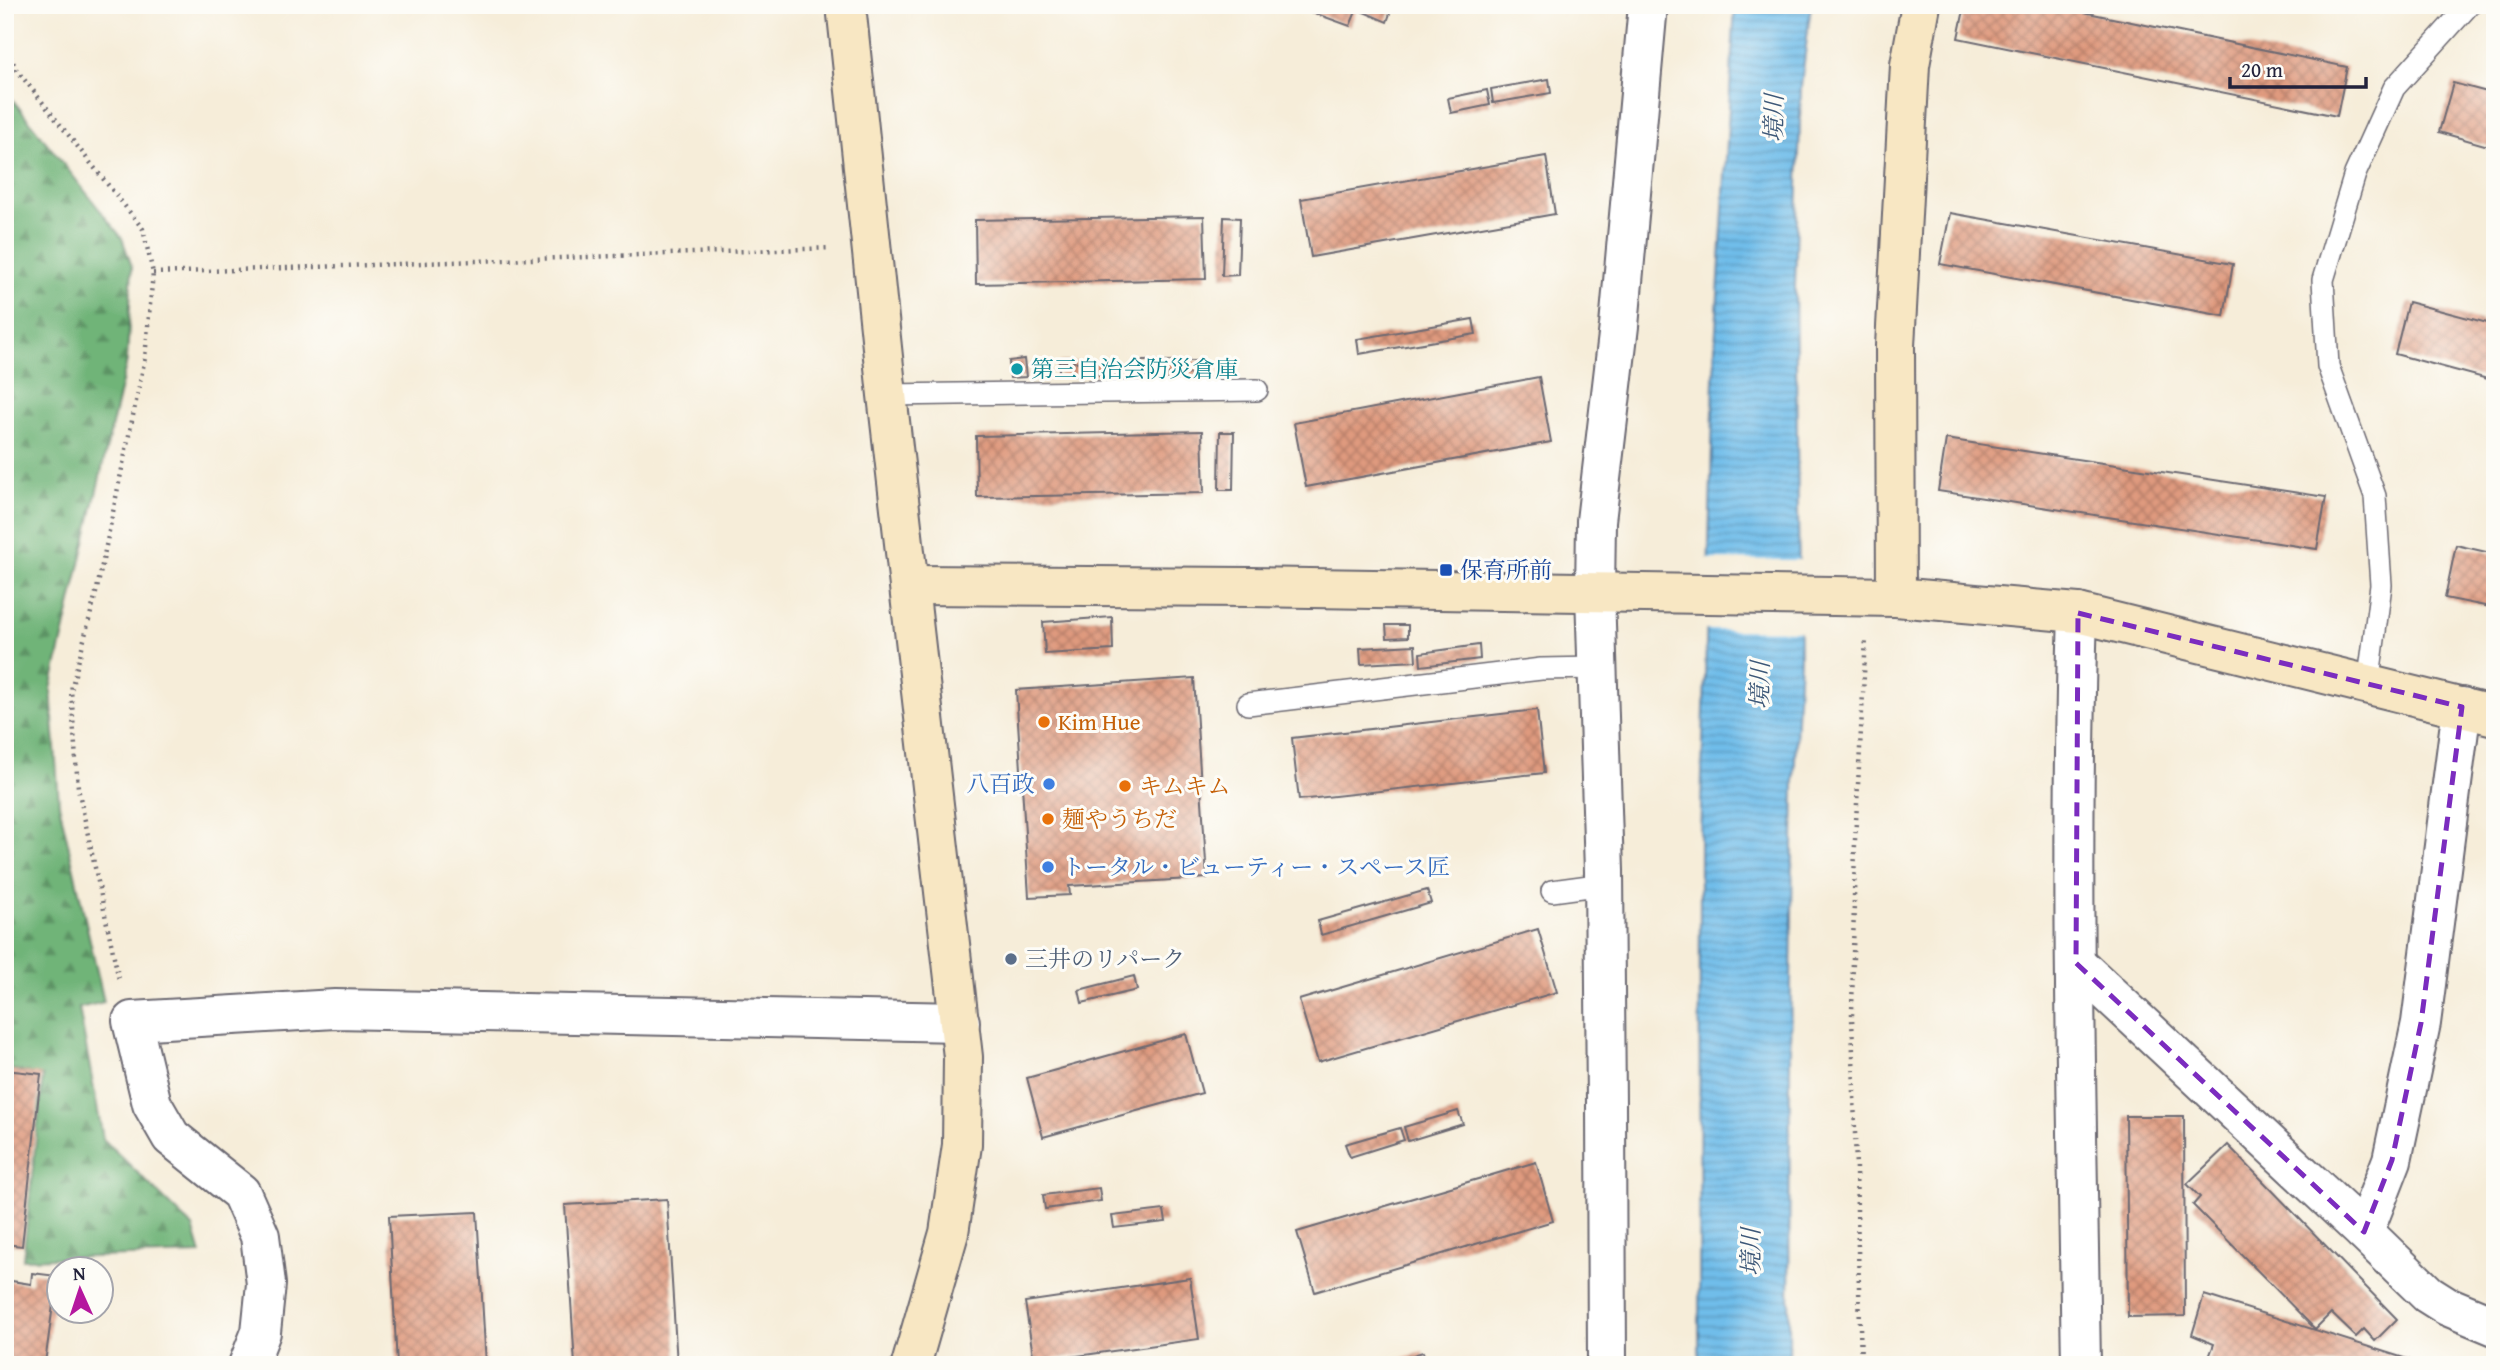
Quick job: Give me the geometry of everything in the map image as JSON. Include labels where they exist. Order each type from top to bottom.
[{"type":"street","points":[[846,5],[887,396],[911,585],[963,1057],[961,1157],[949,1233],[911,1365]]},
{"type":"street","points":[[1607,1365],[1604,884],[1595,593],[1596,521],[1619,326],[1648,5]]},
{"type":"street","points":[[1873,597],[1895,346],[1910,65],[1921,5]]},
{"type":"street","points":[[911,585],[1873,597],[2078,613],[2478,712],[2421,1023],[2392,1160],[2364,1232]]},
{"type":"street","points":[[2078,613],[2075,708],[2076,963],[2081,1365]]},
{"type":"street","points":[[2076,963],[2428,1294],[2447,1307],[2495,1326]]},
{"type":"street","points":[[248,1365],[261,1332],[266,1283],[260,1236],[240,1193],[171,1137],[152,1104],[132,1021],[335,1009],[960,1022]]},
{"type":"lane","points":[[2368,686],[2381,585],[2375,496],[2328,366],[2323,280],[2355,174],[2394,88],[2469,5]]},
{"type":"lane","points":[[887,396],[1257,390]]},
{"type":"lane","points":[[1248,704],[1541,669],[1597,668]]},
{"type":"lane","points":[[1552,891],[1604,884]]},
{"type":"path","points":[[5,43],[16,69],[144,229],[153,273],[145,358],[97,589],[71,690],[78,788],[122,994],[132,1021]]},
{"type":"path","points":[[153,273],[871,246]]},
{"type":"path","points":[[1861,1365],[1852,1016],[1855,840],[1873,597]]},
{"type":"highlighted area","points":[[2078,613],[2462,707],[2421,1023],[2392,1160],[2364,1232],[2076,963]]},
{"type":"green space","points":[[5,90],[122,238],[132,267],[127,360],[51,689],[59,804],[104,1002],[79,1008],[103,1139],[193,1227],[201,1254],[116,1256],[116,1254],[46,1254],[46,1258],[23,1259],[43,1076],[5,1068]]},
{"type":"water","name":"境川","points":[[1735,5],[1811,5],[1801,87],[1795,287],[1800,659],[1794,781],[1789,1365],[1699,1365],[1700,840],[1715,346]]},
{"type":"pier","points":[[1705,559],[1803,560],[1804,631],[1703,630]]},
{"type":"building","points":[[1314,5],[1393,5],[1387,22],[1357,9],[1350,26],[1311,12]]},
{"type":"building","points":[[1965,5],[2050,5],[2347,67],[2337,116],[1958,38]]},
{"type":"building","points":[[1549,79],[1551,93],[1493,103],[1491,89]]},
{"type":"building","points":[[2453,83],[2495,94],[2495,148],[2439,132]]},
{"type":"building","points":[[1487,90],[1490,105],[1451,113],[1448,98]]},
{"type":"building","points":[[1546,156],[1555,214],[1311,257],[1301,199]]},
{"type":"building","points":[[1950,213],[2233,264],[2224,316],[1940,264]]},
{"type":"building","points":[[1204,216],[1206,279],[976,284],[975,220]]},
{"type":"building","points":[[1224,217],[1240,218],[1238,275],[1222,276]]},
{"type":"building","points":[[2408,302],[2495,325],[2495,381],[2395,354]]},
{"type":"building","points":[[1473,319],[1476,334],[1359,354],[1357,339]]},
{"type":"building","name":"第三自治会防災倉庫","points":[[1024,359],[1026,377],[1010,378],[1009,361]]},
{"type":"building","points":[[1116,361],[1116,374],[1059,375],[1059,362]]},
{"type":"building","points":[[1139,361],[1197,361],[1197,374],[1139,375]]},
{"type":"building","points":[[1539,377],[1551,442],[1306,487],[1294,423]]},
{"type":"building","points":[[1202,431],[1204,493],[977,497],[976,436]]},
{"type":"building","points":[[1220,432],[1234,432],[1233,490],[1219,490]]},
{"type":"building","points":[[1946,439],[2326,497],[2317,549],[1938,491]]},
{"type":"building","points":[[2456,545],[2495,554],[2495,608],[2445,598]]},
{"type":"building","points":[[1112,617],[1113,650],[1045,654],[1043,622]]},
{"type":"building","points":[[1386,625],[1408,625],[1408,637],[1387,638]]},
{"type":"building","points":[[1415,645],[1416,661],[1361,664],[1360,648]]},
{"type":"building","points":[[1479,645],[1480,659],[1421,666],[1420,653]]},
{"type":"building","points":[[1194,678],[1207,878],[1069,886],[1070,895],[1029,897],[1016,690]]},
{"type":"building","points":[[1537,710],[1544,773],[1299,800],[1292,738]]},
{"type":"building","points":[[1427,890],[1431,903],[1321,935],[1318,921]]},
{"type":"building","points":[[1538,929],[1557,992],[1318,1062],[1299,1000]]},
{"type":"building","points":[[1134,976],[1137,990],[1082,1003],[1079,990]]},
{"type":"building","points":[[1186,1034],[1202,1093],[1043,1137],[1027,1078]]},
{"type":"building","points":[[5,1070],[41,1074],[22,1246],[5,1244]]},
{"type":"building","points":[[1458,1111],[1463,1124],[1408,1141],[1404,1127]]},
{"type":"building","points":[[2126,1116],[2184,1116],[2185,1316],[2128,1317]]},
{"type":"building","points":[[1400,1128],[1404,1140],[1350,1157],[1345,1144]]},
{"type":"building","points":[[2228,1145],[2397,1319],[2375,1341],[2364,1329],[2356,1337],[2331,1313],[2315,1329],[2193,1205],[2200,1197],[2187,1184]]},
{"type":"building","points":[[1536,1162],[1553,1221],[1315,1292],[1297,1232]]},
{"type":"building","points":[[1099,1188],[1101,1201],[1045,1209],[1043,1195]]},
{"type":"building","points":[[667,1199],[677,1365],[575,1365],[565,1205]]},
{"type":"building","points":[[1164,1210],[1166,1222],[1114,1228],[1112,1216]]},
{"type":"building","points":[[477,1212],[486,1365],[397,1365],[389,1216]]},
{"type":"building","points":[[32,1273],[46,1275],[46,1324],[50,1324],[45,1363],[22,1361],[22,1365],[5,1365],[5,1280],[31,1284]]},
{"type":"building","points":[[1190,1278],[1199,1339],[1034,1362],[1025,1302]]},
{"type":"building","points":[[2204,1295],[2423,1365],[2206,1365],[2214,1344],[2192,1335]]},
{"type":"building","points":[[1423,1352],[1428,1365],[1383,1365],[1383,1364]]},
{"type":"place","name":"第三自治会防災倉庫","points":[[1017,369]]},
{"type":"place","name":"保育所前","points":[[1446,570]]},
{"type":"place","name":"Kim Hue","points":[[1044,722]]},
{"type":"place","name":"八百政","points":[[1049,784]]},
{"type":"place","name":"キムキム","points":[[1125,786]]},
{"type":"place","name":"麺やうちだ","points":[[1048,819]]},
{"type":"place","name":"トータル・ビューティー・スペース匠","points":[[1048,867]]},
{"type":"place","name":"三井のリパーク","points":[[1011,959]]}]
